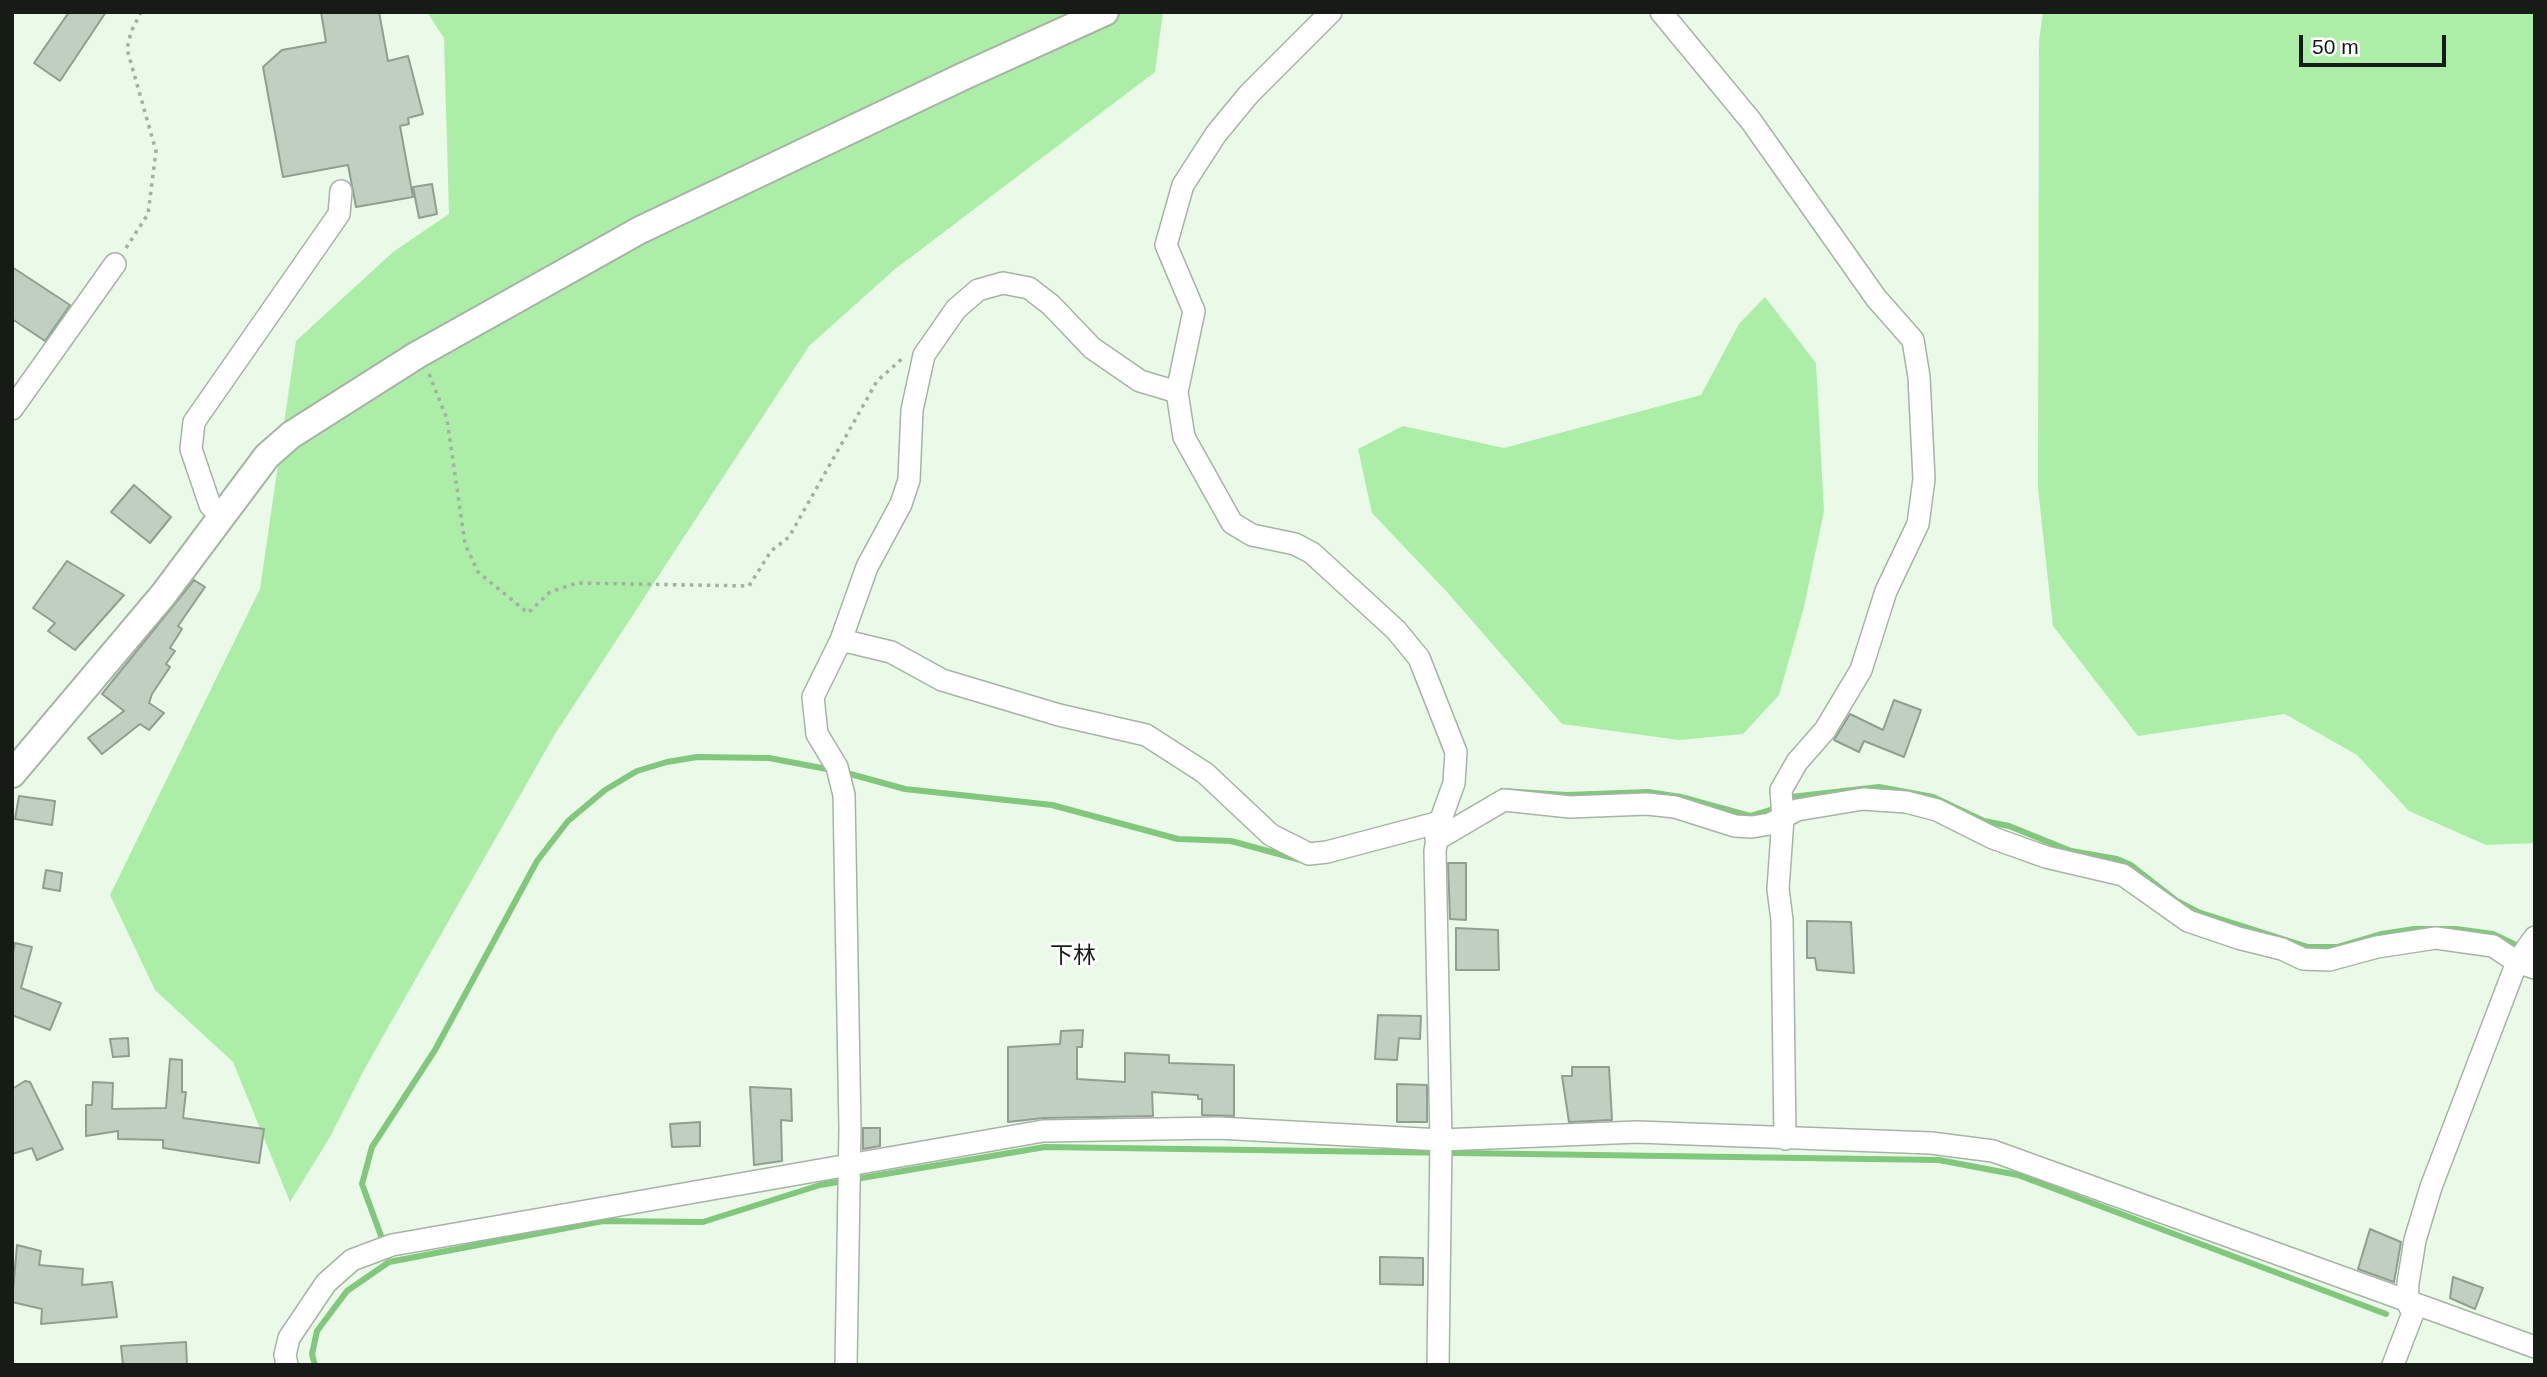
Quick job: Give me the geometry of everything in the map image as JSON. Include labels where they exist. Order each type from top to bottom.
[{"type":"street","points":[[12,774],[163,595],[267,456],[291,435],[417,355],[640,230],[1105,12]]},
{"type":"street","points":[[1331,12],[1249,94],[1216,134],[1183,185],[1166,245],[1194,311],[1177,391],[1184,437],[1232,523],[1252,535],[1295,544],[1312,554],[1396,630],[1419,658],[1456,752],[1454,783],[1438,831],[1441,1149],[1438,1365]]},
{"type":"street","points":[[1661,12],[1751,121],[1876,298],[1913,340],[1919,377],[1924,479],[1919,524],[1886,591],[1861,670],[1825,730],[1797,762],[1782,807],[1778,889],[1782,920],[1785,1139]]},
{"type":"street","points":[[220,518],[210,505],[191,449],[194,422],[339,214],[341,191]]},
{"type":"street","points":[[12,409],[115,264]]},
{"type":"street","points":[[846,1365],[849,1175],[844,795],[838,772],[817,734],[813,697],[841,640],[867,567],[901,504],[909,480],[912,410],[924,355],[956,309],[978,290],[1003,283],[1029,288],[1051,305],[1092,348],[1140,381],[1177,391]]},
{"type":"street","points":[[841,640],[891,652],[942,680],[1059,715],[1146,735],[1205,773],[1271,835],[1308,853],[1328,852],[1438,831],[1504,800],[1570,807],[1647,804],[1675,807],[1735,826],[1769,824],[1782,807]]},
{"type":"street","points":[[1782,807],[1797,810],[1863,799],[1906,802],[1937,810],[1993,838],[2046,857],[2123,875],[2188,921],[2282,949],[2303,959],[2329,961],[2377,947],[2436,937],[2493,946],[2526,965]]},
{"type":"street","points":[[2393,1365],[2413,1312],[2407,1302],[2415,1240],[2431,1187],[2526,965],[2535,937]]},
{"type":"street","points":[[287,1365],[285,1354],[289,1338],[326,1283],[352,1260],[384,1247],[849,1175],[1042,1131],[1218,1128],[1441,1149],[1637,1132],[1931,1143],[2007,1154],[2535,1347]]},
{"type":"path","points":[[115,264],[148,214],[156,151],[127,49],[131,32],[141,12]]},
{"type":"path","points":[[417,355],[428,372],[447,419],[465,544],[478,572],[528,613],[550,592],[577,583],[749,586],[771,551],[789,537],[877,381],[896,361],[910,354],[924,355]]},
{"type":"green space","points":[[427,12],[1163,12],[1155,72],[894,270],[809,346],[555,734],[365,1068],[330,1137],[290,1202],[233,1062],[155,990],[110,895],[260,589],[296,341],[393,252],[449,214],[444,38]]},
{"type":"green space","points":[[2043,12],[2535,12],[2535,843],[2486,845],[2409,811],[2357,755],[2285,714],[2138,736],[2053,626],[2038,488],[2039,41]]},
{"type":"green space","points":[[1765,297],[1816,363],[1824,511],[1804,607],[1779,695],[1743,734],[1679,740],[1562,724],[1447,592],[1372,513],[1358,449],[1403,426],[1504,448],[1701,395],[1739,324]]},
{"type":"building","points":[[69,12],[106,12],[60,81],[34,63]]},
{"type":"building","points":[[321,12],[379,12],[388,61],[408,56],[423,114],[408,118],[409,124],[400,126],[413,197],[356,207],[348,165],[283,177],[263,67],[282,50],[326,42]]},
{"type":"building","points":[[432,184],[437,214],[419,218],[413,187]]},
{"type":"building","points":[[12,267],[70,305],[45,341],[12,319]]},
{"type":"building","points":[[134,485],[171,517],[150,543],[111,512]]},
{"type":"building","points":[[67,561],[124,595],[75,650],[48,631],[55,623],[33,608]]},
{"type":"building","points":[[194,580],[205,587],[178,626],[182,629],[170,648],[175,651],[166,664],[170,667],[149,703],[164,713],[149,730],[140,724],[102,754],[88,738],[124,711],[102,694]]},
{"type":"building","points":[[1894,700],[1921,710],[1904,757],[1864,741],[1859,752],[1834,740],[1850,714],[1883,730]]},
{"type":"building","points":[[19,796],[55,801],[52,825],[15,819]]},
{"type":"building","points":[[1448,863],[1466,863],[1466,920],[1450,919]]},
{"type":"building","points":[[46,870],[62,873],[60,891],[43,888]]},
{"type":"building","points":[[1807,921],[1851,922],[1854,973],[1817,970],[1815,958],[1807,958]]},
{"type":"building","points":[[1456,928],[1498,930],[1499,970],[1456,970]]},
{"type":"building","points":[[15,943],[32,947],[21,988],[61,1003],[50,1030],[12,1015],[12,956]]},
{"type":"building","points":[[1378,1015],[1421,1016],[1420,1039],[1399,1038],[1397,1060],[1375,1059]]},
{"type":"building","points":[[1083,1030],[1082,1047],[1077,1047],[1077,1079],[1125,1082],[1125,1053],[1169,1055],[1169,1063],[1234,1065],[1234,1116],[1202,1115],[1202,1099],[1198,1099],[1198,1095],[1152,1092],[1153,1116],[1043,1118],[1008,1122],[1008,1047],[1060,1044],[1061,1031]]},
{"type":"building","points":[[128,1038],[129,1056],[113,1057],[110,1039]]},
{"type":"building","points":[[170,1059],[182,1060],[182,1092],[186,1092],[183,1118],[264,1129],[259,1163],[163,1148],[163,1140],[118,1139],[118,1131],[86,1136],[86,1105],[92,1105],[93,1082],[113,1083],[112,1109],[166,1108]]},
{"type":"building","points":[[1572,1067],[1609,1067],[1612,1120],[1569,1122],[1562,1076],[1572,1076]]},
{"type":"building","points":[[25,1081],[30,1082],[63,1149],[37,1160],[32,1148],[12,1154],[12,1089]]},
{"type":"building","points":[[1397,1084],[1427,1085],[1427,1122],[1397,1122]]},
{"type":"building","points":[[750,1087],[791,1089],[792,1121],[781,1120],[782,1161],[754,1165]]},
{"type":"building","points":[[700,1122],[700,1146],[672,1147],[670,1124]]},
{"type":"building","points":[[863,1128],[880,1128],[880,1146],[863,1149]]},
{"type":"building","points":[[2370,1229],[2401,1242],[2394,1282],[2358,1269]]},
{"type":"building","points":[[17,1245],[41,1251],[39,1265],[83,1269],[82,1285],[112,1282],[117,1317],[41,1324],[42,1309],[12,1302]]},
{"type":"building","points":[[1380,1257],[1423,1258],[1423,1285],[1380,1284]]},
{"type":"building","points":[[2453,1277],[2483,1288],[2475,1309],[2450,1298]]},
{"type":"building","points":[[186,1342],[187,1365],[123,1365],[121,1346]]},
{"type":"waterway","points":[[384,1244],[362,1184],[372,1147],[435,1050],[537,861],[568,821],[605,790],[637,771],[667,762],[697,757],[769,758],[832,770]]},
{"type":"waterway","points":[[843,772],[905,789],[1052,805],[1178,839],[1231,841],[1308,862]]},
{"type":"waterway","points":[[1502,791],[1567,795],[1648,792],[1681,797],[1750,816],[1770,810],[1791,797],[1879,787],[1933,797],[1984,821],[2009,826],[2071,851],[2117,859],[2131,865],[2177,901],[2198,912],[2308,947],[2338,947],[2382,934],[2414,929],[2456,929],[2493,934],[2516,945]]},
{"type":"waterway","points":[[315,1365],[312,1354],[317,1331],[347,1291],[389,1262],[603,1221],[703,1222],[820,1185],[1045,1147],[1939,1160],[2018,1175],[2386,1314]]},
{"type":"district","name":"下林","points":[[1073,957]]}]
